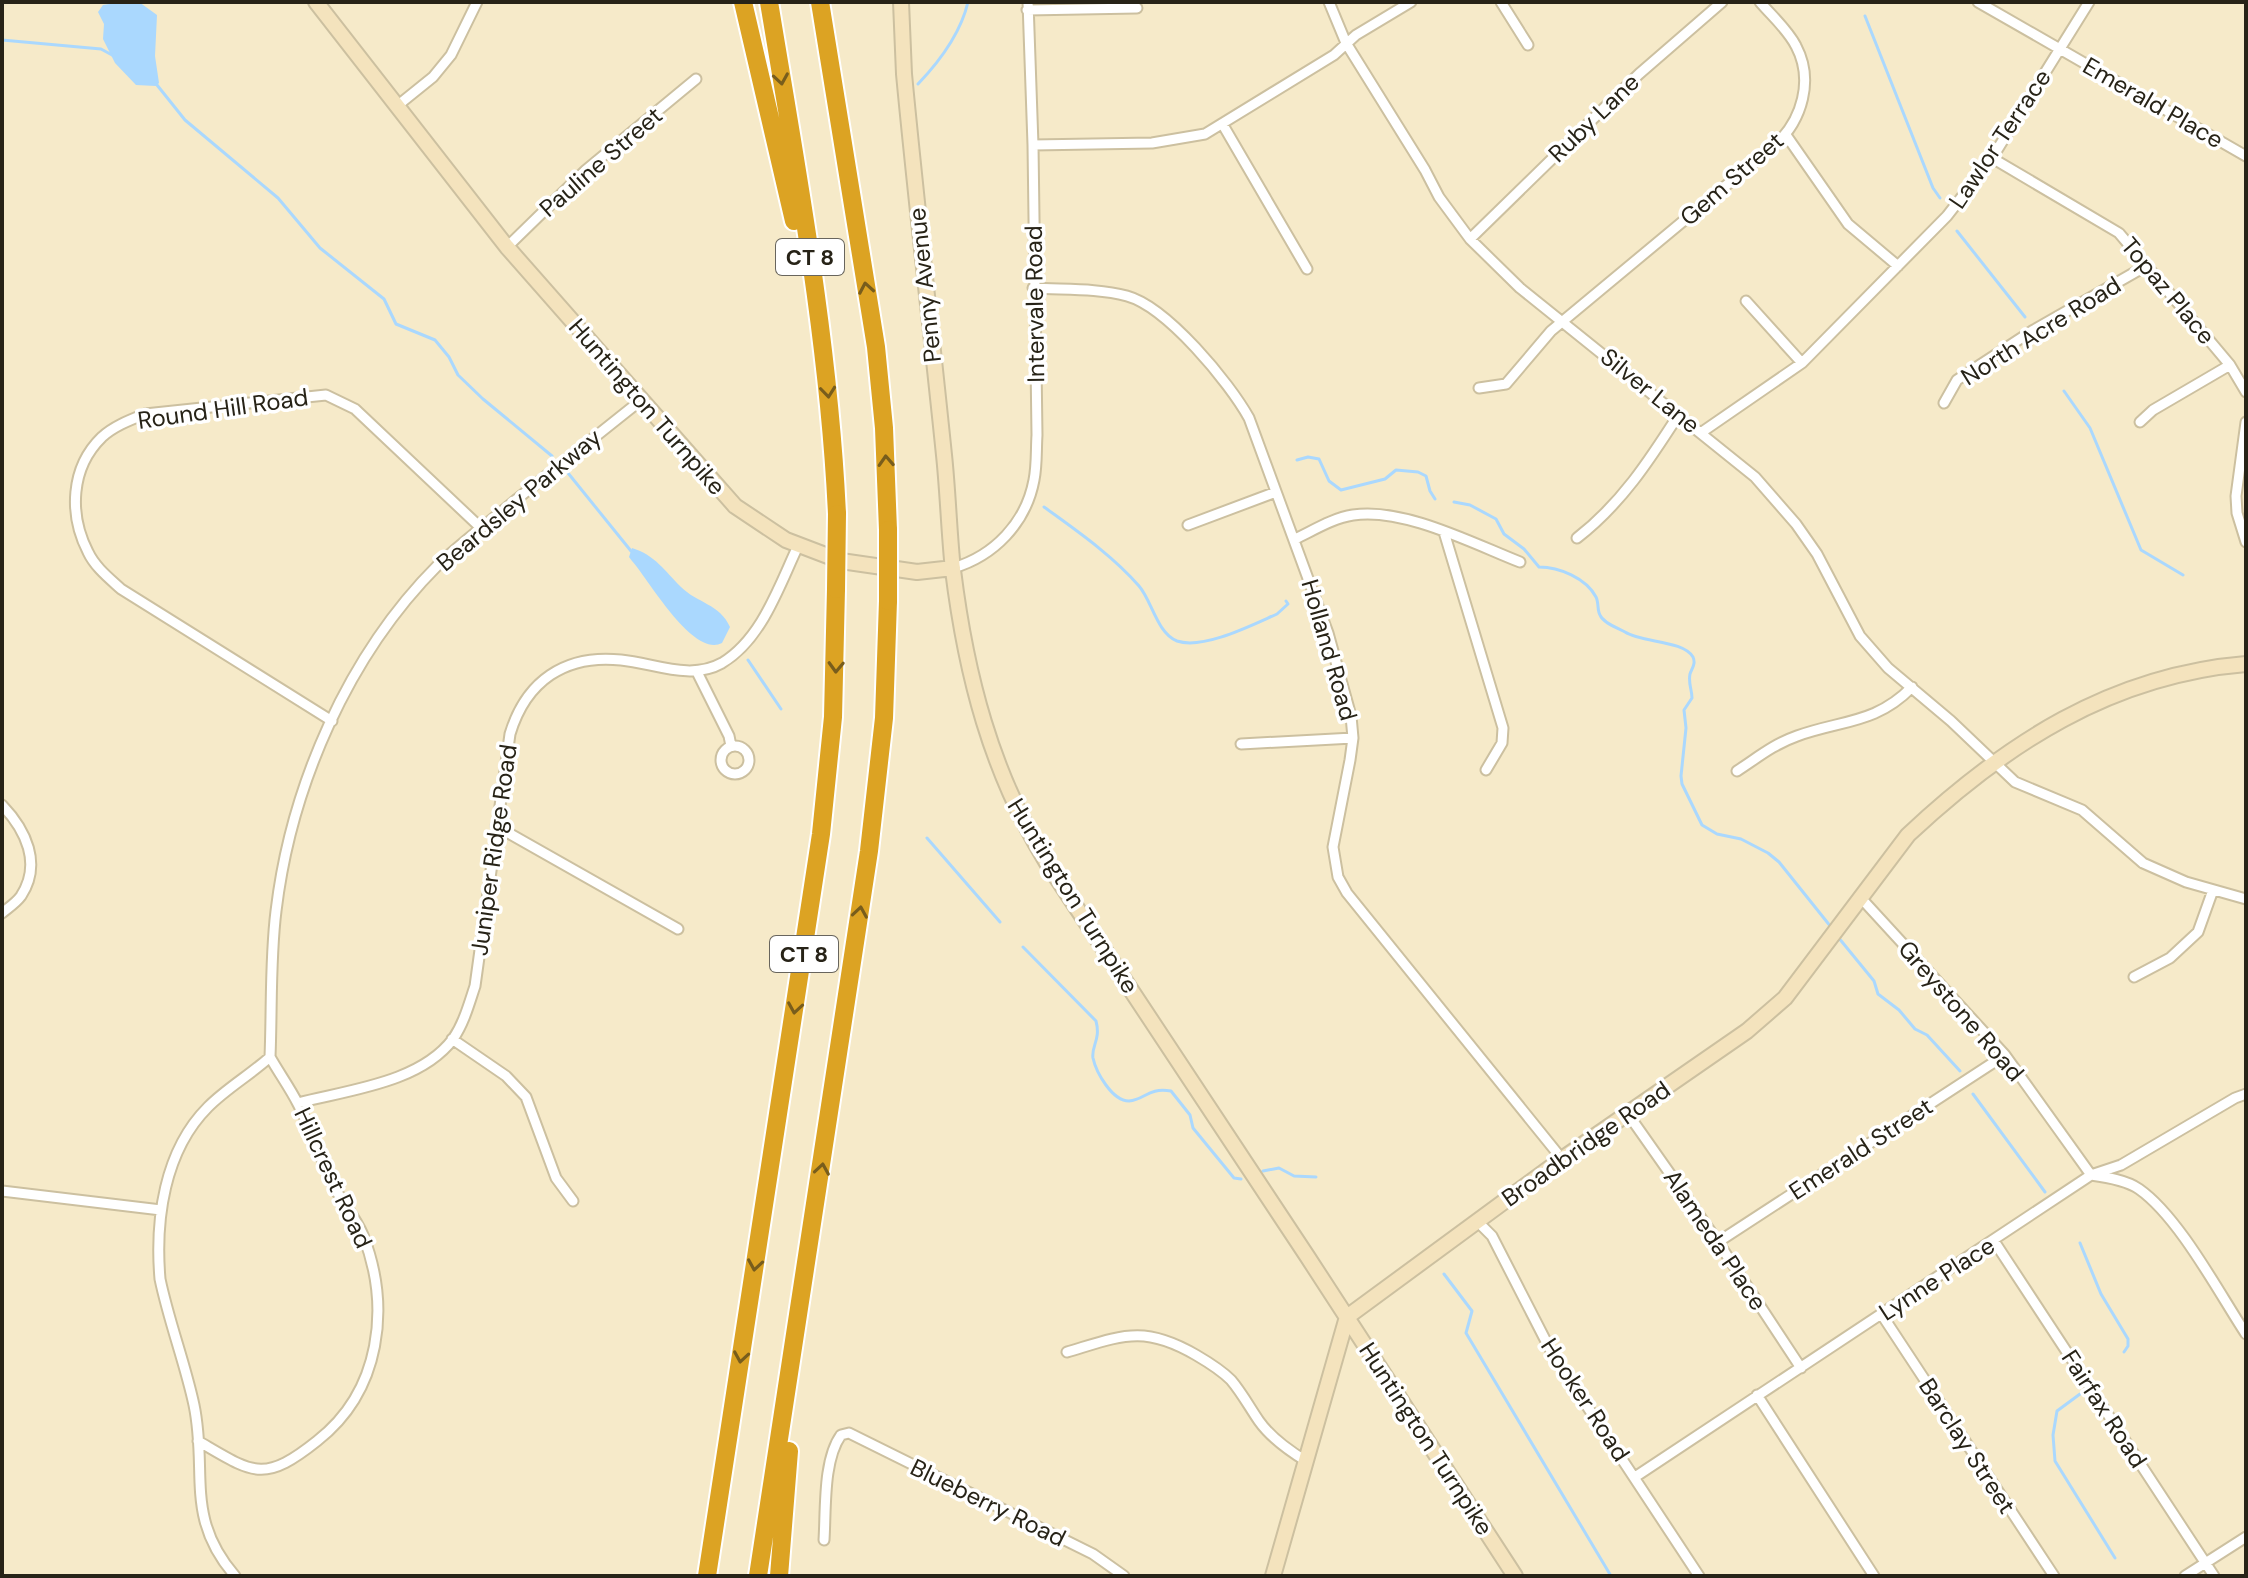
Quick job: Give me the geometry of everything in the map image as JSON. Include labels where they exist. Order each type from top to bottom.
[{"type":"highway","points":[[743,2],[822,342]]},
{"type":"highway","name":"CT 8","points":[[707,1576],[821,834],[835,678],[837,514],[834,445],[822,342],[769,2]]},
{"type":"highway","name":"CT 8","points":[[758,1576],[869,851],[884,718],[888,530],[884,428],[876,347],[820,2]]},
{"type":"highway","points":[[833,2],[841,82],[839,131]]},
{"type":"highway","points":[[779,1576],[792,1427],[806,1331],[810,1246]]},
{"type":"highway","points":[[700,1576],[735,1398]]},
{"type":"main road","name":"Huntington Turnpike","points":[[316,2],[507,247],[735,506],[771,533],[798,546],[860,564],[917,572],[953,568],[966,656],[980,714],[996,763],[1020,816],[1047,863],[1515,1576]]},
{"type":"main road","name":"Penny Avenue","points":[[901,2],[904,74],[953,568]]},
{"type":"main road","name":"Broadbridge Road","points":[[1347,1317],[1771,1011],[1785,998],[1908,835],[1932,812],[1995,763],[2050,725],[2095,702],[2170,675],[2246,664]]},
{"type":"main road","points":[[1273,1576],[1347,1317]]},
{"type":"street","points":[[397,106],[433,77],[451,55],[477,2]]},
{"type":"street","name":"Silver Lane","points":[[1329,2],[1346,43],[1439,197],[1470,239],[1520,288],[1755,477],[1796,524],[1817,554],[1860,636],[1873,652],[2015,782],[2082,810],[2143,863],[2186,882],[2246,899]]},
{"type":"street","points":[[1033,145],[1152,143],[1205,134],[1334,55],[1346,43],[1411,2]]},
{"type":"street","points":[[1501,2],[1528,45]]},
{"type":"street","name":"Ruby Lane","points":[[1470,239],[1639,74],[1722,2]]},
{"type":"street","name":"Gem Street","points":[[1479,388],[1506,384],[1551,331],[1786,135],[1799,112],[1805,73],[1795,43],[1760,2]]},
{"type":"street","name":"Emerald Place","points":[[1978,2],[2246,156]]},
{"type":"street","name":"Lawlor Terrace","points":[[1702,432],[1802,363],[1947,216],[1992,158],[2089,2]]},
{"type":"street","points":[[1028,6],[1137,8]]},
{"type":"street","name":"Intervale Road","points":[[953,568],[972,563],[998,545],[1015,524],[1030,496],[1035,478],[1033,145],[1028,6]]},
{"type":"street","name":"Pauline Street","points":[[507,247],[586,170],[696,79]]},
{"type":"street","points":[[1223,125],[1307,269]]},
{"type":"street","points":[[1786,135],[1848,224],[1898,266]]},
{"type":"street","name":"Topaz Place","points":[[1992,158],[2119,233],[2230,365],[2246,392]]},
{"type":"street","name":"North Acre Road","points":[[1944,403],[1957,380],[2032,331],[2146,266]]},
{"type":"street","name":"Holland Road","points":[[1033,288],[1130,297],[1168,320],[1240,401],[1295,539],[1348,701],[1353,738],[1344,801],[1333,847],[1338,877],[1347,893],[1562,1159]]},
{"type":"street","points":[[1746,301],[1802,363]]},
{"type":"street","points":[[2140,422],[2153,410],[2230,365]]},
{"type":"street","name":"Round Hill Road","points":[[332,721],[121,589],[102,572],[88,554],[73,501],[88,454],[102,437],[145,414],[326,395],[355,409],[481,528]]},
{"type":"street","name":"Beardsley Parkway","points":[[270,1057],[276,913],[281,880],[303,791],[332,721],[371,648],[436,568],[481,528],[640,401]]},
{"type":"street","points":[[1577,538],[1625,493],[1679,414]]},
{"type":"street","points":[[2246,422],[2236,496],[2237,513],[2246,542]]},
{"type":"street","points":[[1188,525],[1276,492]]},
{"type":"street","points":[[1295,539],[1353,515],[1404,519],[1520,562]]},
{"type":"street","points":[[1444,532],[1503,728],[1502,743],[1486,770]]},
{"type":"street","points":[[731,746],[697,672],[726,661],[759,625],[798,546]]},
{"type":"street","name":"Juniper Ridge Road","points":[[298,1103],[412,1070],[436,1055],[452,1039],[466,1016],[475,986],[507,747],[514,720],[543,680],[575,662],[585,660],[620,659],[697,672]]},
{"type":"street","points":[[1737,771],[1789,739],[1883,711],[1898,702],[1912,687]]},
{"type":"street","points":[[1241,744],[1353,738]]},
{"type":"street","points":[[2,805],[29,843],[31,872],[20,897],[2,913]]},
{"type":"street","points":[[496,826],[678,929]]},
{"type":"street","points":[[2134,977],[2170,958],[2198,932],[2213,890]]},
{"type":"street","name":"Greystone Road","points":[[1860,897],[2005,1055],[2091,1175]]},
{"type":"street","points":[[452,1039],[506,1076],[526,1097],[556,1178],[573,1201]]},
{"type":"street","name":"Emerald Street","points":[[1718,1242],[2005,1055]]},
{"type":"street","points":[[235,1576],[213,1545],[202,1514],[194,1408],[160,1279],[161,1210],[174,1160],[194,1122],[220,1095],[270,1057]]},
{"type":"street","name":"Hillcrest Road","points":[[198,1441],[254,1470],[273,1468],[289,1461],[326,1435],[340,1420],[362,1385],[376,1343],[380,1317],[370,1257],[352,1213],[323,1164],[298,1103],[270,1057]]},
{"type":"street","name":"Lynne Place","points":[[1635,1477],[2091,1175],[2121,1165],[2246,1094]]},
{"type":"street","name":"Alameda Place","points":[[1628,1114],[1801,1368]]},
{"type":"street","points":[[2091,1175],[2109,1177],[2138,1188],[2163,1212],[2246,1334]]},
{"type":"street","points":[[2,1191],[161,1210]]},
{"type":"street","name":"Hooker Road","points":[[1477,1221],[1492,1236],[1552,1353],[1699,1576]]},
{"type":"street","name":"Fairfax Road","points":[[1994,1241],[2214,1576]]},
{"type":"street","name":"Barclay Street","points":[[1882,1315],[2054,1576]]},
{"type":"street","points":[[1067,1352],[1135,1334],[1178,1345],[1230,1380],[1269,1432],[1306,1461]]},
{"type":"street","points":[[1757,1395],[1874,1576]]},
{"type":"street","name":"Blueberry Road","points":[[824,1540],[833,1454],[841,1435],[849,1433],[1093,1554],[1124,1576]]},
{"type":"street","points":[[2185,1576],[2246,1537]]},
{"type":"water","points":[[139,2],[157,15],[155,56],[159,83],[156,86],[136,85],[115,63],[103,39],[104,24],[98,12],[103,5]]},
{"type":"water","points":[[632,548],[653,559],[687,592],[726,619],[730,627],[722,643],[711,645],[685,629],[629,557]]},
{"type":"waterway","points":[[918,84],[948,46],[968,2]]},
{"type":"waterway","points":[[1865,16],[1933,188],[1940,198]]},
{"type":"waterway","points":[[2,40],[101,49],[112,55]]},
{"type":"waterway","points":[[157,85],[185,120],[278,198],[320,248],[384,299],[396,324],[435,340],[458,375],[552,456]]},
{"type":"waterway","points":[[1957,231],[2025,317]]},
{"type":"waterway","points":[[2064,391],[2090,428],[2141,550],[2183,575]]},
{"type":"waterway","points":[[1297,460],[1308,457],[1319,459],[1329,481],[1341,490],[1385,479],[1396,470],[1418,472],[1426,476],[1435,499]]},
{"type":"waterway","points":[[568,473],[631,551]]},
{"type":"waterway","points":[[1454,502],[1470,505],[1496,519],[1504,534],[1524,549],[1539,567],[1563,571],[1586,584],[1596,597],[1599,613],[1607,623],[1632,636],[1688,651],[1694,664],[1690,677],[1692,698],[1684,710],[1686,728],[1681,776],[1702,825],[1717,834],[1741,839],[1768,853],[1779,862],[1831,927]]},
{"type":"waterway","points":[[1044,507],[1129,575],[1144,592],[1164,631],[1177,641],[1200,642],[1227,635],[1277,614],[1288,604],[1286,601]]},
{"type":"waterway","points":[[748,660],[781,709]]},
{"type":"waterway","points":[[927,838],[1000,922]]},
{"type":"waterway","points":[[1838,937],[1874,981],[1878,994],[1899,1010],[1915,1029],[1927,1035],[1960,1071]]},
{"type":"waterway","points":[[1023,947],[1096,1021],[1093,1058],[1101,1078],[1111,1091],[1129,1101],[1152,1092],[1171,1091],[1190,1115],[1193,1128],[1234,1178],[1241,1179]]},
{"type":"waterway","points":[[1973,1094],[2045,1192]]},
{"type":"waterway","points":[[1263,1171],[1279,1168],[1294,1176],[1316,1177]]},
{"type":"waterway","points":[[2080,1243],[2101,1294],[2128,1339],[2124,1352]]},
{"type":"waterway","points":[[1444,1274],[1472,1311],[1466,1333],[1611,1576]]},
{"type":"waterway","points":[[2080,1394],[2057,1411],[2053,1435],[2055,1461],[2115,1558]]}]
